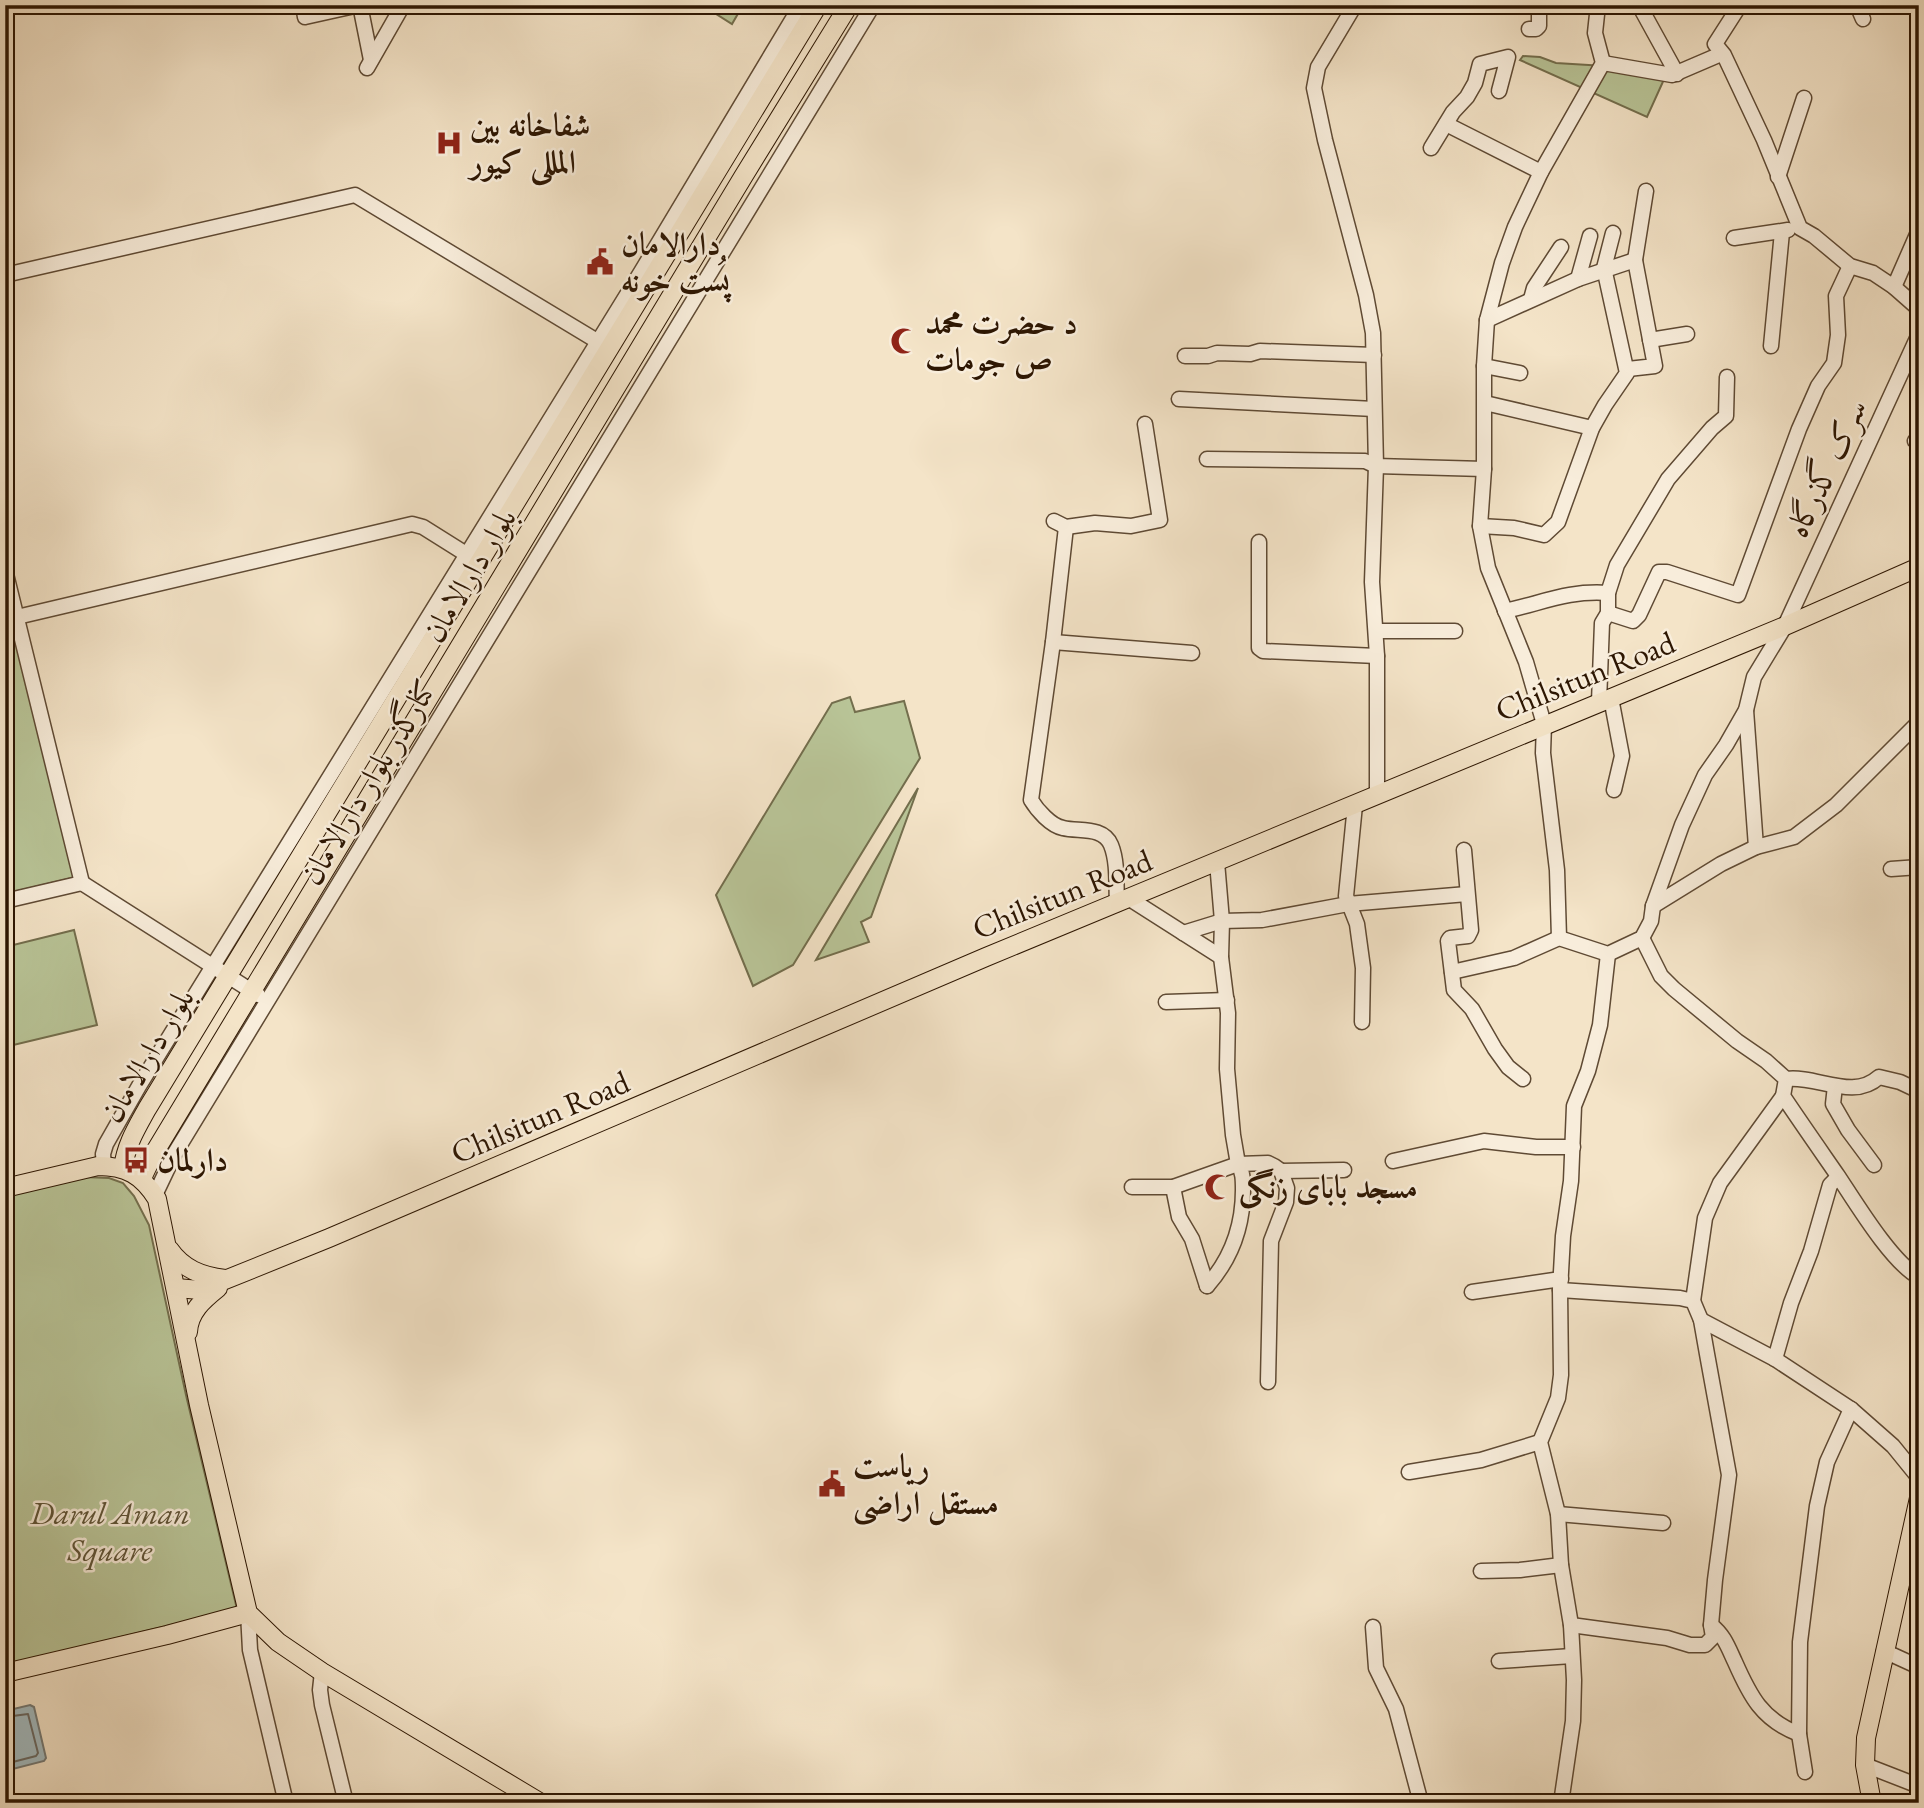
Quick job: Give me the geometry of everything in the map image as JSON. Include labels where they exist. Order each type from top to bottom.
[{"type":"main road","name":"بلوار دارالامان","points":[[123,1168],[125,1151],[131,1138],[221,971],[346,778],[603,345],[818,5]]},
{"type":"main road","name":"بلوار دارالامان","points":[[142,1178],[252,990],[849,5]]},
{"type":"main road","points":[[603,345],[637,355]]},
{"type":"main road","name":"Chilsitun Road","points":[[229,1279],[993,954],[1785,626],[1919,567]]},
{"type":"main road","points":[[5,1188],[104,1166],[123,1168],[142,1178],[155,1195],[168,1248],[188,1350],[248,1613],[278,1642],[322,1672],[541,1803]]},
{"type":"main road","points":[[168,1248],[187,1268],[207,1276],[229,1279]]},
{"type":"main road","points":[[176,1288],[200,1290],[229,1279]]},
{"type":"main road","points":[[188,1350],[187,1328],[191,1315],[202,1300],[229,1279]]},
{"type":"main road","points":[[1872,1803],[1865,1765],[1870,1714],[1919,1498]]},
{"type":"main road","points":[[5,1673],[248,1613]]},
{"type":"street","points":[[303,5],[305,17],[360,5],[369,64],[403,5]]},
{"type":"street","name":"کنارگذر بلوار دارالامان","points":[[104,1166],[103,1154],[118,1122],[221,971],[466,554],[603,345],[801,5]]},
{"type":"street","name":"کنارگذر بلوار دارالامان","points":[[155,1195],[176,1153],[873,5]]},
{"type":"street","points":[[1355,5],[1318,67],[1314,88],[1325,141],[1366,295],[1374,355],[1376,466],[1372,582],[1377,656],[1377,795]]},
{"type":"street","points":[[1529,29],[1539,26],[1539,5]]},
{"type":"street","points":[[1559,938],[1557,870],[1544,752],[1544,724],[1526,662],[1488,568],[1480,526],[1484,469],[1484,366],[1487,320],[1515,226],[1541,172],[1602,63],[1595,33],[1598,5]]},
{"type":"street","points":[[1639,5],[1677,74]]},
{"type":"street","points":[[1740,5],[1733,20],[1715,43],[1724,55],[1764,139],[1800,228],[1814,236],[1850,266],[1873,273],[1895,287],[1919,309]]},
{"type":"street","points":[[1602,63],[1677,74],[1721,54]]},
{"type":"street","points":[[1431,148],[1475,83],[1480,64],[1508,57],[1499,91]]},
{"type":"street","points":[[1778,177],[1804,98]]},
{"type":"street","points":[[1446,124],[1541,172]]},
{"type":"street","points":[[1628,369],[1655,366],[1634,260],[1646,191]]},
{"type":"street","points":[[5,275],[355,195],[603,345]]},
{"type":"street","points":[[1734,238],[1800,228]]},
{"type":"street","points":[[1895,287],[1919,230]]},
{"type":"street","points":[[1771,346],[1782,232]]},
{"type":"street","points":[[1480,526],[1514,528],[1544,535],[1558,522],[1592,428],[1628,369],[1604,268],[1613,233]]},
{"type":"street","points":[[1578,279],[1590,236]]},
{"type":"street","points":[[1531,299],[1534,288],[1561,247]]},
{"type":"street","points":[[1487,320],[1604,268],[1634,260]]},
{"type":"street","points":[[1608,613],[1633,621],[1639,615],[1659,572],[1667,572],[1738,595],[1799,429],[1818,386],[1834,363],[1838,335],[1836,296],[1850,266]]},
{"type":"street","points":[[1650,340],[1687,334]]},
{"type":"street","name":"سرک گذرگاه","points":[[1746,710],[1755,677],[1785,626],[1919,334]]},
{"type":"street","points":[[1185,356],[1250,354],[1261,351],[1374,355]]},
{"type":"street","points":[[637,355],[662,352]]},
{"type":"street","points":[[1484,366],[1520,373]]},
{"type":"street","points":[[1614,790],[1622,756],[1605,700],[1600,643],[1602,623],[1608,613],[1608,593],[1617,565],[1668,479],[1712,428],[1726,416],[1727,377]]},
{"type":"street","points":[[1179,399],[1374,410]]},
{"type":"street","points":[[1485,403],[1592,428]]},
{"type":"street","points":[[1145,424],[1160,520],[1130,526],[1060,524],[1054,642],[1031,800],[1036,808],[1060,828],[1097,831],[1111,843],[1123,902],[1183,933],[1221,957]]},
{"type":"street","points":[[1207,459],[1365,461],[1376,466],[1484,469]]},
{"type":"street","points":[[17,617],[412,524],[423,527],[466,554]]},
{"type":"street","points":[[1259,542],[1259,648],[1263,651],[1377,656]]},
{"type":"street","points":[[5,570],[82,883],[268,1001]]},
{"type":"street","points":[[1505,611],[1536,604],[1548,598],[1586,591],[1608,593]]},
{"type":"street","points":[[1376,631],[1455,631]]},
{"type":"street","points":[[1054,642],[1192,653]]},
{"type":"street","points":[[1746,710],[1756,847]]},
{"type":"street","points":[[1452,972],[1514,958],[1559,938],[1608,954],[1642,938],[1651,921],[1653,906],[1682,825],[1705,775],[1746,710]]},
{"type":"street","points":[[1653,906],[1721,864],[1756,847],[1794,836],[1836,805],[1919,722]]},
{"type":"street","points":[[1355,805],[1346,896],[1357,924],[1362,957],[1362,1022]]},
{"type":"street","points":[[1464,850],[1471,930],[1468,936],[1450,938],[1448,941],[1454,990],[1472,1009],[1508,1067],[1523,1079]]},
{"type":"street","points":[[1173,1187],[1179,1217],[1192,1239],[1207,1286],[1229,1253],[1237,1232],[1242,1202],[1242,1171],[1238,1164],[1233,1135],[1227,1069],[1227,1000],[1221,957],[1222,921],[1217,862]]},
{"type":"street","points":[[1891,869],[1919,867]]},
{"type":"street","points":[[5,901],[82,883]]},
{"type":"street","points":[[1183,933],[1222,921],[1262,920],[1348,904],[1467,894]]},
{"type":"street","points":[[1642,938],[1661,976],[1674,989],[1786,1079]]},
{"type":"street","points":[[1561,1803],[1573,1721],[1571,1625],[1561,1564],[1558,1514],[1540,1442],[1558,1398],[1561,1375],[1560,1284],[1573,1147],[1574,1106],[1588,1071],[1600,1025],[1608,954]]},
{"type":"street","points":[[1166,1002],[1227,1000]]},
{"type":"street","points":[[1786,1079],[1800,1077],[1835,1086],[1859,1088],[1869,1086],[1879,1077],[1900,1082],[1919,1091]]},
{"type":"street","points":[[1571,1625],[1697,1645],[1704,1644],[1713,1637],[1711,1625],[1729,1475],[1700,1320],[1693,1301],[1705,1218],[1720,1183],[1783,1096],[1786,1079]]},
{"type":"street","points":[[1835,1086],[1833,1104],[1874,1165]]},
{"type":"street","points":[[1783,1096],[1882,1238],[1904,1266],[1919,1277]]},
{"type":"street","points":[[1393,1161],[1484,1141],[1536,1147],[1573,1147]]},
{"type":"street","points":[[1132,1187],[1173,1187],[1238,1164],[1268,1163],[1281,1171],[1344,1170]]},
{"type":"street","points":[[1268,1382],[1272,1241],[1286,1202],[1287,1188],[1281,1171]]},
{"type":"street","points":[[1775,1359],[1830,1185],[1838,1177]]},
{"type":"street","points":[[1472,1292],[1560,1284],[1693,1301]]},
{"type":"street","points":[[1700,1320],[1775,1359],[1851,1409],[1894,1446],[1919,1478]]},
{"type":"street","points":[[1805,1772],[1799,1734],[1800,1642],[1817,1506],[1827,1462],[1851,1409]]},
{"type":"street","points":[[1409,1472],[1481,1460],[1540,1442]]},
{"type":"street","points":[[1558,1514],[1663,1523]]},
{"type":"street","points":[[1481,1571],[1520,1570],[1561,1564]]},
{"type":"street","points":[[248,1613],[250,1650],[286,1803]]},
{"type":"street","points":[[1711,1625],[1723,1635],[1750,1696],[1774,1723],[1799,1734]]},
{"type":"street","points":[[1373,1627],[1376,1668],[1396,1709],[1420,1803]]},
{"type":"street","points":[[1884,1651],[1919,1667]]},
{"type":"street","points":[[1499,1661],[1572,1656]]},
{"type":"street","points":[[322,1672],[322,1705],[346,1803]]},
{"type":"street","points":[[1865,1765],[1919,1786]]},
{"type":"green space","points":[[702,5],[743,5],[732,24]]},
{"type":"green space","points":[[1523,56],[1540,57],[1556,63],[1605,66],[1666,75],[1647,117],[1520,60]]},
{"type":"green space","points":[[5,564],[76,877],[5,894]]},
{"type":"green space","points":[[850,697],[855,712],[904,701],[920,758],[793,965],[753,986],[716,895],[832,703]]},
{"type":"green space","points":[[918,788],[871,917],[861,922],[869,942],[816,960]]},
{"type":"green space","points":[[74,930],[97,1025],[5,1047],[5,947]]},
{"type":"green space","name":"Darul Aman Square","points":[[84,1177],[109,1178],[123,1183],[134,1196],[149,1225],[237,1609],[5,1665],[5,1194]]},
{"type":"water","points":[[30,1705],[34,1707],[46,1758],[44,1761],[5,1771],[5,1711]]},
{"type":"place","name":"شفاخانه بین المللی کیور","points":[[449,143]]},
{"type":"place","name":"دارالامان پُست خونه","points":[[600,262]]},
{"type":"place","name":"د حضرت محمد ص جومات","points":[[904,341]]},
{"type":"place","name":"دارلمان","points":[[136,1160]]},
{"type":"place","name":"مسجد بابای زنگی","points":[[1218,1187]]},
{"type":"place","name":"ریاست مستقل اراضی","points":[[832,1484]]}]
